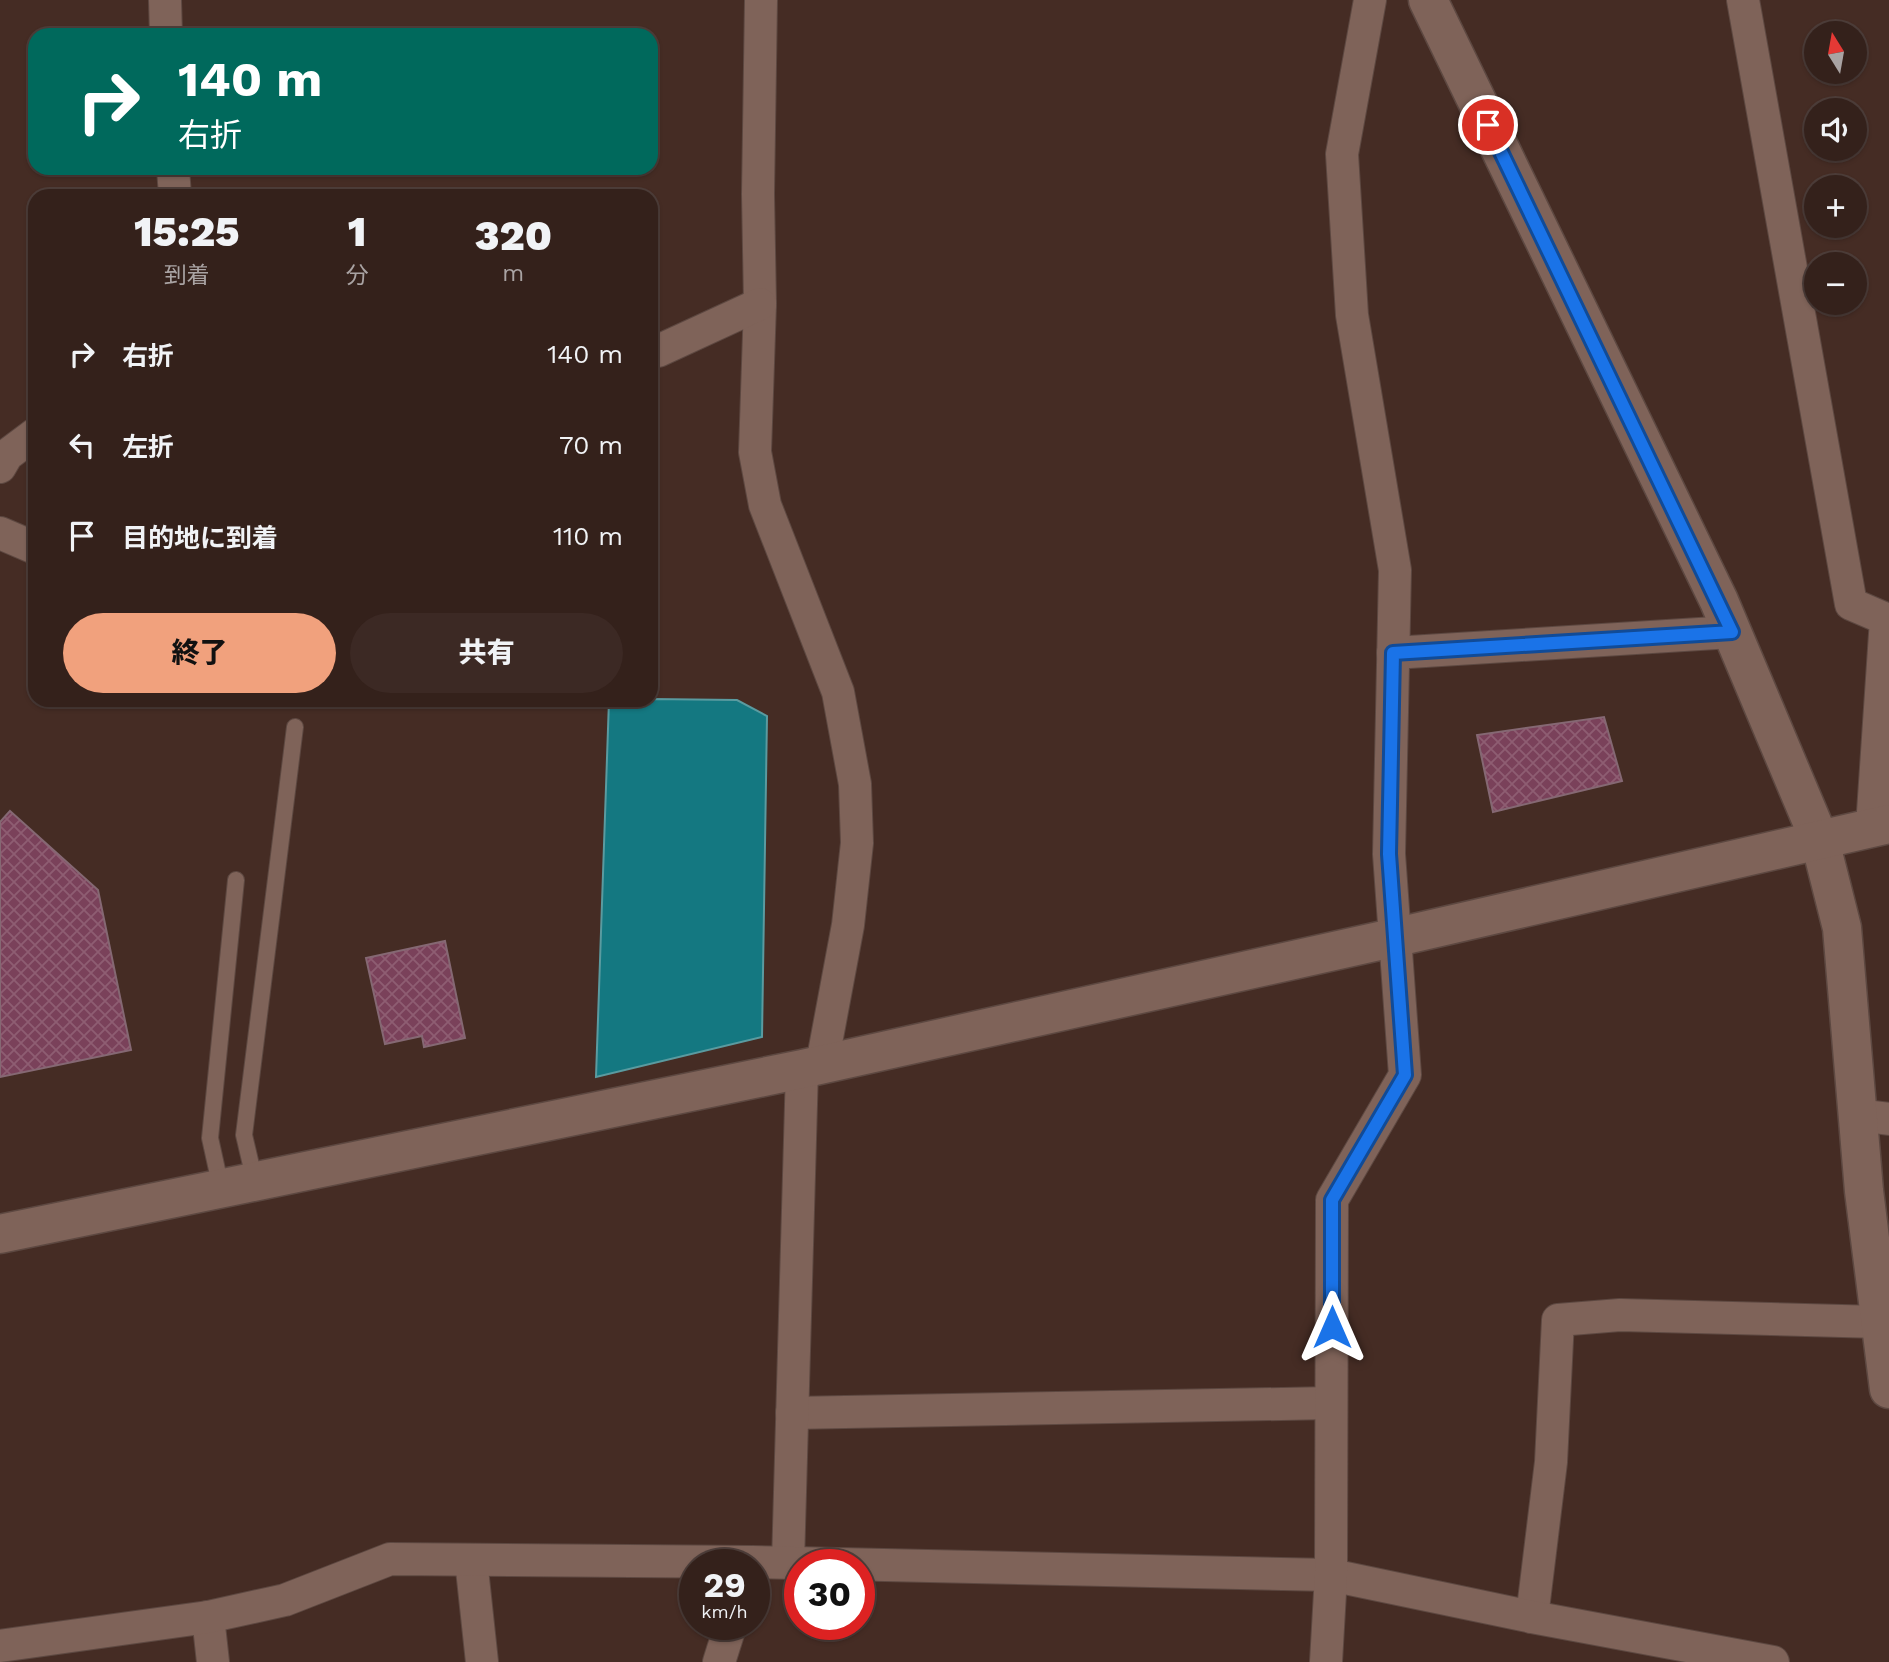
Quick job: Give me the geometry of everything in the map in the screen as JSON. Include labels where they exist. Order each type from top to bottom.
[{"type":"street","points":[[164,0],[166,28]]},
{"type":"street","points":[[761,0],[758,194],[760,304],[755,452],[765,505],[838,692],[855,784],[857,842],[848,925],[812,1066],[792,1413],[788,1549]]},
{"type":"street","points":[[1326,1662],[1331,1576],[1332,1200],[1405,1075],[1389,854],[1395,570],[1352,315],[1342,154],[1370,0]]},
{"type":"street","points":[[1428,0],[1719,601],[1820,841],[1842,928],[1873,1117],[1864,1191],[1889,1389]]},
{"type":"street","points":[[0,1234],[812,1066],[1397,937],[1880,826],[1886,619],[1851,604],[1742,0]]},
{"type":"street","points":[[658,351],[760,304]]},
{"type":"street","points":[[0,533],[28,545]]},
{"type":"street","points":[[1393,653],[1732,632]]},
{"type":"street","points":[[1532,1617],[1551,1462],[1558,1320],[1620,1315],[1879,1322]]},
{"type":"street","points":[[792,1413],[1331,1403]]},
{"type":"street","points":[[0,1646],[208,1617],[285,1600],[390,1559],[679,1562]]},
{"type":"street","points":[[471,1560],[482,1662]]},
{"type":"street","points":[[875,1565],[1331,1576],[1773,1662]]},
{"type":"street","points":[[208,1617],[213,1662]]},
{"type":"street","points":[[719,1662],[726,1640]]},
{"type":"lane","points":[[238,1185],[295,727]]},
{"type":"lane","points":[[236,880],[210,1138],[238,1185]]},
{"type":"water","points":[[658,699],[737,700],[767,716],[762,1037],[596,1077],[609,707],[658,707]]},
{"type":"building","points":[[1604,717],[1622,781],[1493,812],[1477,735]]},
{"type":"building","points":[[10,811],[98,890],[131,1050],[0,1077],[0,822]]},
{"type":"building","points":[[445,941],[465,1038],[424,1047],[422,1036],[385,1044],[366,958]]},
{"type":"route","points":[[1332,1327],[1332,1200],[1405,1075],[1389,854],[1393,653],[1732,632],[1488,125]]}]
